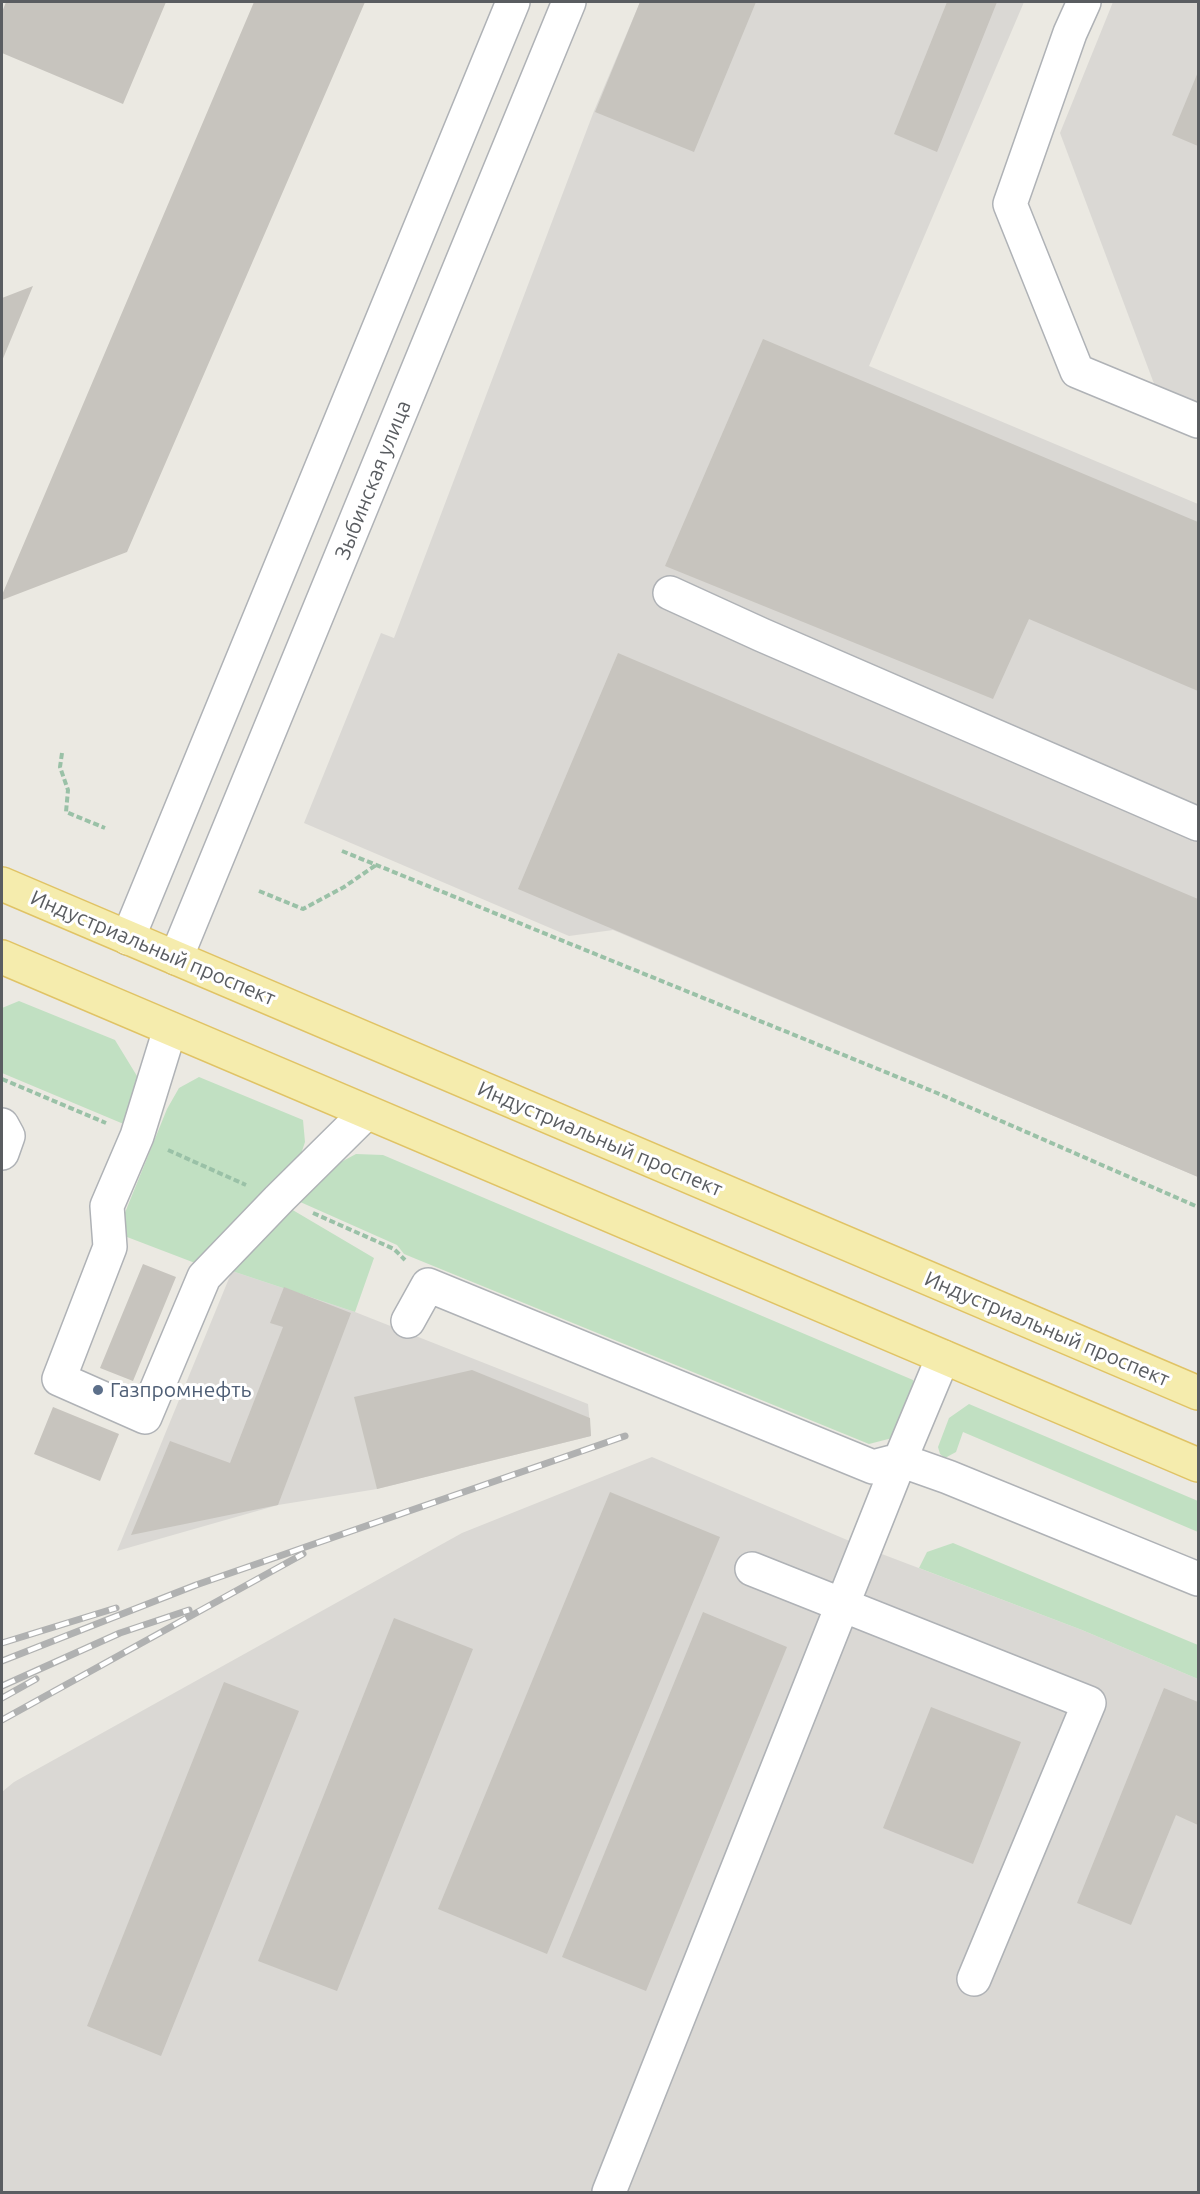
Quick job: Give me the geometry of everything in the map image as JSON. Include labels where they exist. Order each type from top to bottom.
[{"type":"main road","name":"Индустриальный проспект","points":[[2,884],[1198,1393]]},
{"type":"main road","points":[[2,957],[1198,1466]]},
{"type":"street","points":[[128,938],[513,2]]},
{"type":"street","name":"Зыбинская улица","points":[[176,958],[569,2]]},
{"type":"street","points":[[1083,2],[1010,204],[1077,370],[1198,421]]},
{"type":"street","points":[[670,593],[1198,824]]},
{"type":"street","points":[[170,1029],[137,1136],[106,1206],[110,1247],[59,1379],[145,1417],[204,1277],[366,1113]]},
{"type":"street","points":[[2,1125],[8,1136],[2,1153]]},
{"type":"street","points":[[408,1321],[428,1285],[873,1467],[900,1460],[948,1477],[1198,1579]]},
{"type":"street","points":[[609,2193],[943,1357]]},
{"type":"street","points":[[752,1569],[1089,1703],[974,1979]]},
{"type":"path","points":[[62,753],[60,767],[68,789],[66,812],[105,828]]},
{"type":"path","points":[[342,850],[937,1093],[1198,1207]]},
{"type":"path","points":[[259,891],[303,909],[344,887],[377,865]]},
{"type":"path","points":[[2,1079],[394,1249],[428,1285]]},
{"type":"shaded area","points":[[640,2],[1024,2],[869,366],[1198,504],[1198,1177],[613,930],[569,936],[304,823],[381,633],[394,638],[594,111]]},
{"type":"shaded area","points":[[1113,2],[1198,2],[1198,407],[1156,389],[1060,133]]},
{"type":"shaded area","points":[[232,1271],[355,1312],[588,1404],[591,1436],[377,1489],[278,1505],[117,1551]]},
{"type":"shaded area","points":[[652,1457],[866,1548],[1082,1630],[1198,1679],[1198,2192],[2,2192],[2,1792],[14,1782],[462,1533]]},
{"type":"green space","points":[[19,1001],[115,1040],[137,1076],[139,1092],[126,1125],[2,1073],[2,1008]]},
{"type":"green space","points":[[199,1077],[303,1120],[305,1142],[301,1154],[195,1263],[127,1237],[122,1220],[167,1109],[179,1088]]},
{"type":"green space","points":[[356,1154],[383,1155],[913,1380],[915,1389],[900,1436],[869,1444],[404,1254],[397,1245],[298,1201],[328,1169]]},
{"type":"green space","points":[[291,1209],[374,1258],[355,1312],[232,1271]]},
{"type":"green space","points":[[969,1404],[1198,1501],[1198,1532],[963,1432],[956,1452],[945,1458],[940,1454],[938,1447],[949,1418]]},
{"type":"green space","points":[[953,1543],[1198,1645],[1198,1679],[1082,1630],[919,1568],[927,1552]]},
{"type":"building","points":[[6,2],[166,2],[123,104],[2,53],[2,12]]},
{"type":"building","points":[[254,2],[365,2],[127,552],[2,600],[2,595]]},
{"type":"building","points":[[640,2],[756,2],[694,152],[595,112]]},
{"type":"building","points":[[947,2],[997,2],[937,152],[894,134]]},
{"type":"building","points":[[1198,72],[1198,146],[1172,135]]},
{"type":"building","points":[[33,286],[2,361],[2,298]]},
{"type":"building","points":[[763,339],[1198,522],[1198,691],[1029,619],[993,699],[665,566]]},
{"type":"building","points":[[618,653],[1198,899],[1198,1177],[518,889]]},
{"type":"building","points":[[143,1264],[176,1277],[133,1381],[100,1368]]},
{"type":"building","points":[[284,1287],[351,1313],[278,1505],[131,1535],[170,1441],[230,1463],[283,1327],[270,1323]]},
{"type":"building","points":[[472,1370],[590,1418],[591,1436],[377,1489],[354,1397]]},
{"type":"building","points":[[53,1407],[119,1434],[100,1481],[34,1454]]},
{"type":"building","points":[[610,1492],[720,1537],[547,1954],[438,1909]]},
{"type":"building","points":[[703,1612],[787,1647],[646,1991],[562,1957]]},
{"type":"building","points":[[394,1618],[473,1649],[337,1991],[258,1961]]},
{"type":"building","points":[[224,1682],[299,1711],[161,2056],[87,2026]]},
{"type":"building","points":[[1164,1688],[1198,1702],[1198,1825],[1176,1815],[1131,1925],[1077,1903]]},
{"type":"building","points":[[931,1707],[1021,1742],[973,1864],[883,1828]]},
{"type":"railway","points":[[2,1661],[196,1585],[625,1436]]},
{"type":"railway","points":[[2,1720],[303,1554]]},
{"type":"railway","points":[[2,1643],[116,1608]]},
{"type":"railway","points":[[2,1686],[120,1633],[189,1610]]},
{"type":"railway","points":[[2,1698],[36,1679]]},
{"type":"place","name":"Газпромнефть","points":[[98,1390]]}]
